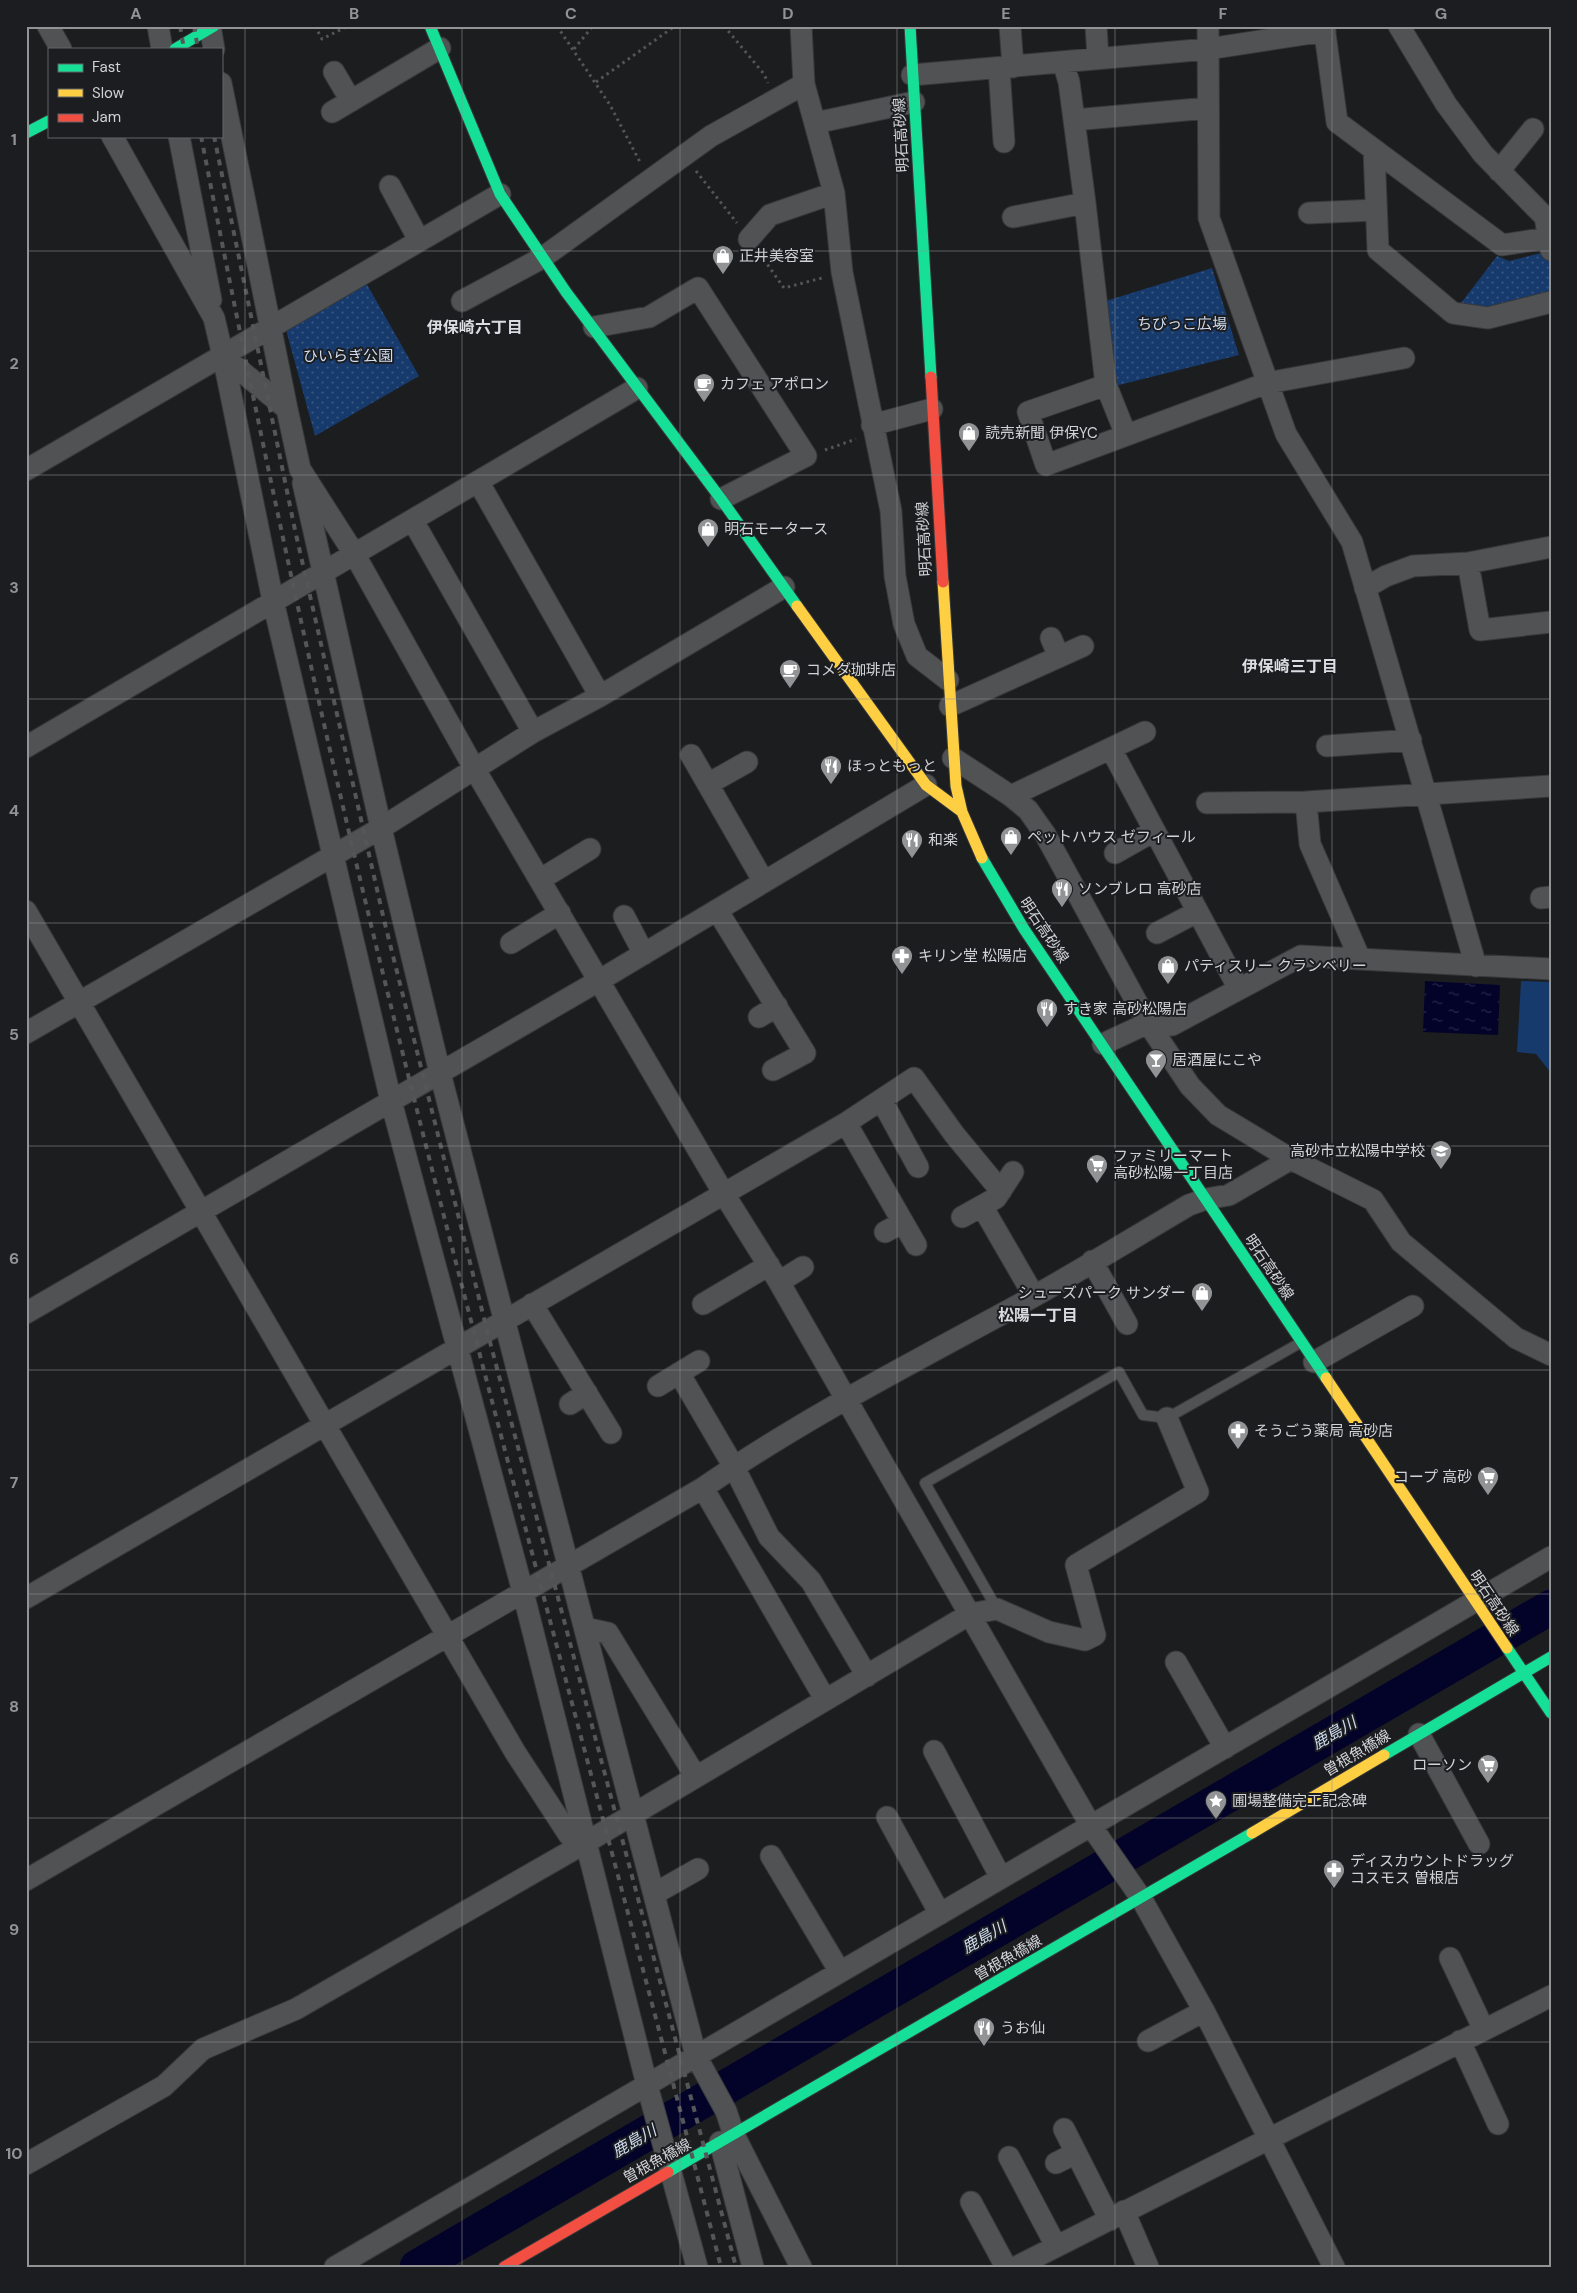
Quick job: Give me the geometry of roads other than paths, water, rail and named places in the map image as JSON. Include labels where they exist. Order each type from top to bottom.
[{"type":"main road","points":[[430,26],[500,194],[542,258],[721,499],[926,785],[942,799],[961,811]]},
{"type":"main road","name":"明石高砂線","points":[[910,26],[948,680],[954,758],[961,811],[989,874],[1314,1362],[1551,1713]]},
{"type":"main road","points":[[177,48],[212,32]]},
{"type":"main road","points":[[26,134],[48,122]]},
{"type":"main road","name":"曽根魚橋線","points":[[504,2267],[1141,1898],[1551,1657]]},
{"type":"street","points":[[48,26],[60,48]]},
{"type":"street","points":[[158,26],[162,48]]},
{"type":"street","points":[[801,26],[804,84],[834,194],[842,272],[891,511],[895,576],[904,624],[917,656],[948,680]]},
{"type":"street","points":[[1004,142],[1006,68],[1010,26]]},
{"type":"street","points":[[1096,26],[1098,58]]},
{"type":"street","points":[[1208,26],[1209,218],[1286,434],[1352,542],[1476,966]]},
{"type":"street","points":[[912,75],[1208,49],[1324,28],[1337,122],[1502,245],[1550,241],[1545,217],[1483,154],[1446,104],[1399,26]]},
{"type":"street","points":[[332,112],[440,48]]},
{"type":"street","points":[[1062,62],[1068,82],[1086,203],[1106,385],[1126,435]]},
{"type":"street","points":[[334,72],[351,101]]},
{"type":"street","points":[[462,301],[542,258],[712,136],[804,84]]},
{"type":"street","points":[[222,88],[287,409],[323,573],[381,828],[440,1073],[696,2056],[726,2111],[727,2139],[753,2267]]},
{"type":"street","points":[[815,123],[914,102]]},
{"type":"street","points":[[1074,120],[1208,108]]},
{"type":"street","points":[[1499,171],[1533,129]]},
{"type":"street","points":[[113,138],[214,318]]},
{"type":"street","points":[[179,138],[214,318],[274,601],[391,1101],[524,1592],[585,1843],[652,2088],[665,2149],[697,2267]]},
{"type":"street","points":[[1374,150],[1378,250],[1453,313],[1488,318],[1551,302]]},
{"type":"street","points":[[390,186],[419,240]]},
{"type":"street","points":[[26,470],[223,356],[270,326],[500,194]]},
{"type":"street","points":[[749,239],[770,215],[834,194]]},
{"type":"street","points":[[1013,217],[1086,203]]},
{"type":"street","points":[[1309,213],[1376,210]]},
{"type":"street","points":[[594,327],[649,317],[698,288],[806,456],[721,499]]},
{"type":"street","points":[[223,356],[287,409]]},
{"type":"street","points":[[1106,385],[1028,412],[1046,465],[1267,383],[1404,358]]},
{"type":"street","points":[[26,747],[637,388]]},
{"type":"street","points":[[873,429],[932,409]]},
{"type":"street","points":[[300,469],[355,555],[474,768],[541,879],[724,1194],[774,1274],[1091,1826],[1141,1898],[1204,2011],[1334,2267]]},
{"type":"street","points":[[478,483],[600,696]]},
{"type":"street","points":[[413,521],[533,732]]},
{"type":"street","points":[[1366,588],[1386,576],[1413,566],[1468,563],[1551,547]]},
{"type":"street","points":[[1468,563],[1480,630],[1551,622]]},
{"type":"street","points":[[26,1033],[381,828],[533,732],[600,696],[784,587]]},
{"type":"street","points":[[950,706],[1055,647],[1083,646]]},
{"type":"street","points":[[1011,796],[1145,732]]},
{"type":"street","points":[[1327,746],[1411,740]]},
{"type":"street","points":[[1111,749],[1238,989]]},
{"type":"street","points":[[691,755],[764,882]]},
{"type":"street","points":[[954,758],[1011,796],[1028,810],[1045,834],[1148,1023],[1190,1086],[1218,1115],[1292,1159],[1372,1200],[1401,1242],[1516,1338],[1551,1355]]},
{"type":"street","points":[[708,784],[746,762]]},
{"type":"street","points":[[26,1313],[600,980],[926,785]]},
{"type":"street","points":[[1207,803],[1306,802],[1551,786]]},
{"type":"street","points":[[1306,802],[1310,844],[1360,958]]},
{"type":"street","points":[[1115,853],[1154,831]]},
{"type":"street","points":[[541,879],[590,850]]},
{"type":"street","points":[[717,910],[804,1053],[773,1070]]},
{"type":"street","points":[[26,911],[515,1752],[569,1834],[585,1843]]},
{"type":"street","points":[[512,943],[560,912]]},
{"type":"street","points":[[1157,933],[1197,912]]},
{"type":"street","points":[[624,916],[644,954]]},
{"type":"street","points":[[1103,1044],[1148,1023],[1172,1025],[1301,956],[1551,970]]},
{"type":"street","points":[[759,1017],[777,1006]]},
{"type":"street","points":[[26,1598],[457,1347],[846,1124],[914,1078],[954,1134],[1000,1191]]},
{"type":"street","points":[[882,1100],[918,1167]]},
{"type":"street","points":[[846,1124],[894,1227],[916,1245]]},
{"type":"street","points":[[26,1880],[448,1634],[524,1592],[568,1564],[703,1488],[846,1399],[1034,1296],[1189,1205],[1206,1199],[1229,1195],[1292,1159]]},
{"type":"street","points":[[962,1217],[996,1198],[1013,1172]]},
{"type":"street","points":[[982,1206],[1034,1296]]},
{"type":"street","points":[[1092,1261],[1127,1324]]},
{"type":"street","points":[[703,1304],[774,1274],[803,1267]]},
{"type":"street","points":[[532,1304],[579,1399],[612,1433]]},
{"type":"street","points":[[1314,1362],[1414,1306]]},
{"type":"street","points":[[658,1386],[699,1360]]},
{"type":"street","points":[[679,1373],[734,1467],[769,1537],[811,1580],[867,1676]]},
{"type":"street","points":[[26,2164],[164,2086],[203,2049],[296,2009],[585,1843],[970,1614],[997,1609],[1049,1632],[1085,1640],[1095,1635],[1076,1565],[1198,1492],[1167,1418]]},
{"type":"street","points":[[703,1488],[826,1699]]},
{"type":"street","points":[[335,2267],[652,2088],[696,2056],[1551,1557]]},
{"type":"street","points":[[585,1628],[608,1633],[696,1777]]},
{"type":"street","points":[[1176,1662],[1225,1748]]},
{"type":"street","points":[[1420,1734],[1479,1844]]},
{"type":"street","points":[[934,1752],[1001,1878]]},
{"type":"street","points":[[887,1817],[940,1914]]},
{"type":"street","points":[[771,1856],[840,1972]]},
{"type":"street","points":[[654,1894],[698,1869]]},
{"type":"street","points":[[1450,1958],[1484,2030]]},
{"type":"street","points":[[1029,2264],[1056,2246],[1551,1996]]},
{"type":"street","points":[[1148,2041],[1204,2011]]},
{"type":"street","points":[[1460,2041],[1498,2124]]},
{"type":"street","points":[[1064,2129],[1076,2153],[1148,2267]]},
{"type":"street","points":[[727,2139],[801,2267]]},
{"type":"street","points":[[1056,2163],[1076,2153]]},
{"type":"street","points":[[1009,2157],[1056,2246]]},
{"type":"street","points":[[971,2202],[1006,2267]]},
{"type":"lane","points":[[997,1609],[925,1483],[1119,1372],[1143,1415],[1167,1418],[1301,1342]]},
{"type":"water","points":[[1425,981],[1500,985],[1498,1035],[1423,1032]]},
{"type":"waterway","name":"鹿島川","points":[[417,2267],[1551,1607]]},
{"type":"railway","points":[[180,26],[184,48]]},
{"type":"railway","points":[[194,26],[198,48]]},
{"type":"railway","points":[[201,138],[282,536],[326,735],[373,933],[457,1267],[721,2267]]},
{"type":"railway","points":[[214,138],[295,530],[384,920],[490,1342],[736,2267]]},
{"type":"place","name":"正井美容室","points":[[723,275]]},
{"type":"place","name":"カフェ アポロン","points":[[704,403]]},
{"type":"place","name":"読売新聞 伊保YC","points":[[969,452]]},
{"type":"place","name":"明石モータース","points":[[708,548]]},
{"type":"place","name":"コメダ珈琲店","points":[[790,689]]},
{"type":"place","name":"ほっともっと","points":[[831,785]]},
{"type":"place","name":"ペットハウス ゼフィール","points":[[1011,856]]},
{"type":"place","name":"和楽","points":[[912,859]]},
{"type":"place","name":"ソンブレロ 高砂店","points":[[1062,908]]},
{"type":"place","name":"キリン堂 松陽店","points":[[902,975]]},
{"type":"place","name":"パティスリー クランベリー","points":[[1168,985]]},
{"type":"place","name":"すき家 高砂松陽店","points":[[1047,1028]]},
{"type":"place","name":"居酒屋にこや","points":[[1156,1079]]},
{"type":"place","name":"高砂市立松陽中学校","points":[[1441,1170]]},
{"type":"place","name":"ファミリーマート 高砂松陽一丁目店","points":[[1097,1184]]},
{"type":"place","name":"シューズパーク サンダー","points":[[1202,1312]]},
{"type":"place","name":"そうごう薬局 高砂店","points":[[1238,1450]]},
{"type":"place","name":"コープ 高砂","points":[[1488,1496]]},
{"type":"place","name":"ローソン","points":[[1488,1784]]},
{"type":"place","name":"圃場整備完工記念碑","points":[[1216,1820]]},
{"type":"place","name":"ディスカウントドラッグ コスモス 曽根店","points":[[1334,1889]]},
{"type":"place","name":"うお仙","points":[[984,2047]]},
{"type":"district","name":"伊保崎六丁目","points":[[475,327]]},
{"type":"district","name":"伊保崎三丁目","points":[[1290,666]]},
{"type":"district","name":"松陽一丁目","points":[[1038,1315]]},
{"type":"park label","name":"ちびっこ広場","points":[[1182,324]]},
{"type":"park label","name":"ひいらぎ公園","points":[[348,356]]}]
